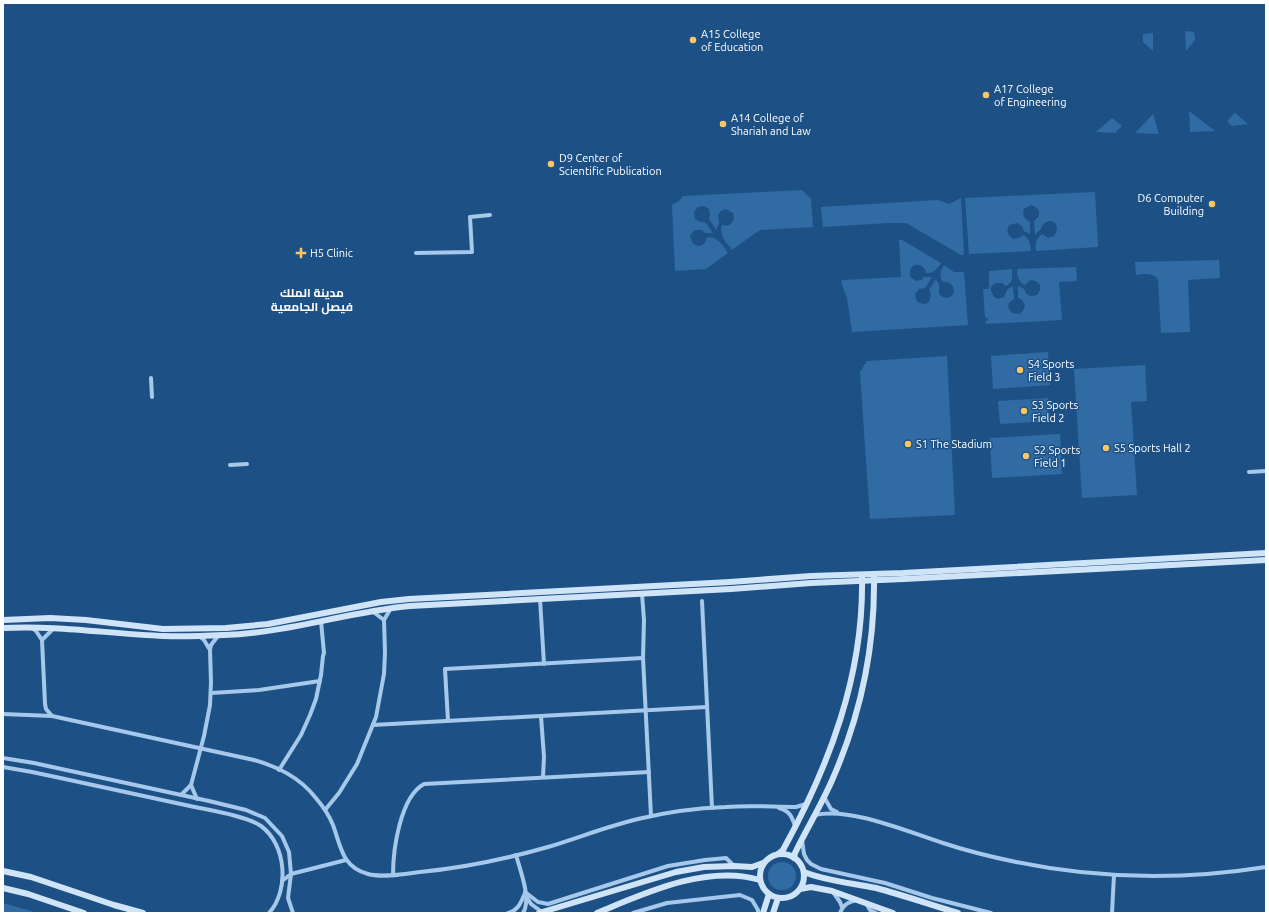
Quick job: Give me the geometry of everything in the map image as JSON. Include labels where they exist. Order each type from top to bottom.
[{"type":"main road","points":[[874,577],[1266,553]]},
{"type":"main road","points":[[3,620],[50,618],[86,620],[163,629],[226,628],[268,624],[381,602],[409,599],[862,577],[1266,560]]},
{"type":"main road","points":[[3,628],[54,628],[162,636],[218,636],[269,631],[391,608],[811,583],[862,577]]},
{"type":"main road","points":[[541,913],[662,876],[704,867],[752,867],[763,863],[770,857],[783,850],[806,804],[832,746],[850,688],[860,626],[862,577]]},
{"type":"main road","points":[[794,858],[795,853],[824,797],[849,738],[863,690],[873,627],[874,577]]},
{"type":"main road","points":[[778,854],[786,854],[794,858],[800,864],[804,872],[800,889]]},
{"type":"main road","points":[[763,863],[760,871],[760,880],[763,888],[769,894],[778,898],[790,897],[800,889],[811,887],[832,891],[893,913]]},
{"type":"main road","points":[[3,871],[31,877],[114,905],[143,913]]},
{"type":"main road","points":[[804,872],[813,876],[890,892],[958,913]]},
{"type":"main road","points":[[597,913],[651,890],[685,881],[722,876],[750,877],[760,880]]},
{"type":"main road","points":[[3,888],[28,894],[84,913]]},
{"type":"main road","points":[[763,913],[769,894]]},
{"type":"main road","points":[[773,913],[778,898]]},
{"type":"street","points":[[416,254],[472,252],[470,217],[490,215]]},
{"type":"street","points":[[151,378],[152,397]]},
{"type":"street","points":[[230,465],[247,464]]},
{"type":"street","points":[[1249,472],[1266,471]]},
{"type":"street","points":[[642,594],[644,620],[643,658],[651,816]]},
{"type":"street","points":[[540,599],[544,664]]},
{"type":"street","points":[[702,602],[712,808]]},
{"type":"street","points":[[325,810],[339,793],[357,764],[373,724],[382,690],[384,674],[384,620],[391,608]]},
{"type":"street","points":[[372,611],[384,620]]},
{"type":"street","points":[[279,770],[304,731],[316,699],[324,653],[321,621]]},
{"type":"street","points":[[28,627],[36,631],[42,640],[45,704],[46,709],[52,716]]},
{"type":"street","points":[[42,640],[54,628]]},
{"type":"street","points":[[199,636],[204,640],[210,650]]},
{"type":"street","points":[[181,795],[191,785],[201,749],[210,705],[210,650],[211,645],[218,636]]},
{"type":"street","points":[[448,721],[445,669],[643,658]]},
{"type":"street","points":[[211,693],[259,690],[320,681]]},
{"type":"street","points":[[373,724],[707,707]]},
{"type":"street","points":[[3,714],[52,716],[254,760],[279,770],[290,775],[315,796],[325,810],[333,826],[339,847],[346,860],[357,870],[365,874],[379,876],[446,869],[516,855],[549,847],[612,826],[651,816],[727,806],[790,807],[806,804]]},
{"type":"street","points":[[541,716],[544,757],[543,777]]},
{"type":"street","points":[[3,758],[34,763],[181,795],[246,810],[265,818],[277,830],[286,844],[291,860],[288,898],[293,913]]},
{"type":"street","points":[[3,767],[40,773],[207,810],[252,821],[260,825],[275,841],[282,861],[280,896],[269,913]]},
{"type":"street","points":[[393,875],[394,851],[398,831],[405,810],[416,790],[424,784],[649,772]]},
{"type":"street","points":[[191,785],[197,799]]},
{"type":"street","points":[[824,797],[831,809],[839,814]]},
{"type":"street","points":[[775,806],[782,808],[791,814]]},
{"type":"street","points":[[790,807],[795,826]]},
{"type":"street","points":[[815,815],[824,813],[839,814],[882,823],[964,849],[1011,861],[1048,868],[1114,875],[1193,875],[1266,867]]},
{"type":"street","points":[[802,839],[804,854],[807,860],[811,864],[821,869],[897,886],[932,898],[991,913]]},
{"type":"street","points":[[516,855],[526,894],[527,906],[524,913]]},
{"type":"street","points":[[526,894],[538,902],[548,904],[668,866],[687,862],[726,858],[734,866]]},
{"type":"street","points":[[282,881],[291,874],[346,860]]},
{"type":"street","points":[[1112,913],[1114,875]]},
{"type":"street","points":[[832,891],[838,898],[842,907]]},
{"type":"street","points":[[526,894],[531,904],[541,913]]},
{"type":"street","points":[[508,913],[518,907],[526,894]]},
{"type":"street","points":[[633,913],[667,903],[740,895],[752,900],[758,910],[758,913]]},
{"type":"street","points":[[840,913],[842,907],[847,903],[859,900]]},
{"type":"street","points":[[865,902],[870,910],[876,913]]},
{"type":"shaded area","points":[[1185,31],[1194,32],[1195,40],[1186,51]]},
{"type":"shaded area","points":[[1153,33],[1153,51],[1143,42],[1143,34]]},
{"type":"shaded area","points":[[1189,111],[1215,131],[1190,132]]},
{"type":"shaded area","points":[[1235,113],[1248,124],[1232,126],[1227,121]]},
{"type":"shaded area","points":[[1153,114],[1159,134],[1135,133]]},
{"type":"shaded area","points":[[1112,118],[1122,126],[1115,133],[1096,132]]},
{"type":"shaded area","points":[[802,190],[811,199],[813,227],[761,230],[732,250],[724,239],[721,229],[722,225],[728,226],[732,222],[734,219],[733,213],[726,209],[721,211],[718,215],[719,223],[716,230],[709,219],[709,209],[704,206],[698,207],[694,212],[695,219],[700,222],[705,222],[713,233],[705,233],[702,230],[695,230],[690,236],[692,242],[697,246],[700,246],[705,243],[707,237],[711,237],[722,244],[728,253],[706,269],[675,271],[672,205],[679,201],[683,196]]},
{"type":"shaded area","points":[[1095,192],[1098,247],[1036,251],[1036,242],[1038,238],[1042,234],[1048,238],[1054,236],[1057,227],[1054,222],[1048,221],[1035,235],[1034,221],[1039,216],[1039,211],[1031,205],[1024,209],[1023,213],[1026,220],[1030,222],[1030,234],[1024,231],[1022,226],[1017,223],[1010,225],[1007,231],[1014,239],[1023,235],[1027,238],[1031,251],[969,254],[965,198]]},
{"type":"shaded area","points":[[961,198],[964,255],[961,255],[906,223],[823,227],[821,207],[938,200],[949,204]]},
{"type":"shaded area","points":[[899,240],[902,240],[941,263],[931,273],[926,273],[920,265],[913,266],[910,270],[910,277],[916,281],[921,280],[924,277],[932,277],[925,288],[919,289],[915,294],[916,300],[920,303],[925,304],[929,302],[931,295],[929,290],[936,279],[941,296],[947,298],[954,293],[953,286],[948,282],[943,282],[940,276],[944,265],[954,272],[964,272],[968,325],[852,332],[847,298],[841,282],[842,280],[901,277]]},
{"type":"shaded area","points":[[1219,260],[1220,278],[1188,280],[1190,332],[1161,333],[1158,280],[1156,277],[1151,275],[1136,275],[1135,262]]},
{"type":"shaded area","points":[[1076,267],[1077,281],[1059,282],[1062,320],[986,324],[985,321],[988,319],[985,317],[983,289],[989,289],[989,271],[1012,269],[1012,279],[1010,283],[1006,286],[1002,283],[995,283],[991,287],[991,291],[994,297],[998,299],[1004,297],[1007,290],[1013,286],[1014,299],[1009,303],[1008,307],[1012,313],[1019,314],[1023,311],[1025,305],[1022,300],[1018,298],[1018,286],[1024,289],[1030,296],[1037,295],[1040,290],[1040,285],[1036,281],[1030,280],[1025,285],[1018,278],[1017,269]]},
{"type":"shaded area","name":"S4 Sports Field 3","points":[[1048,352],[1050,385],[993,389],[991,356]]},
{"type":"shaded area","name":"S1 The Stadium","points":[[947,356],[955,515],[870,519],[860,372],[867,361]]},
{"type":"shaded area","name":"S5 Sports Hall 2","points":[[1145,365],[1147,401],[1131,402],[1137,495],[1082,498],[1074,369]]},
{"type":"shaded area","name":"S3 Sports Field 2","points":[[1048,398],[1049,421],[1000,424],[998,401]]},
{"type":"shaded area","name":"S2 Sports Field 1","points":[[1060,434],[1062,474],[992,478],[990,438]]},
{"type":"shaded area","points":[[782,862],[792,866],[796,876],[792,886],[782,890],[772,886],[768,876],[772,866]]},
{"type":"shaded area","points":[[3,903],[38,913],[3,913]]},
{"type":"place","name":"A15 College of Education","points":[[693,40]]},
{"type":"place","name":"A17 College of Engineering","points":[[986,95]]},
{"type":"place","name":"A14 College of Shariah and Law","points":[[723,124]]},
{"type":"place","name":"D9 Center of Scientific Publication","points":[[551,164]]},
{"type":"place","name":"D6 Computer Building","points":[[1212,204]]},
{"type":"place","name":"H5 Clinic","points":[[301,253]]},
{"type":"place","name":"S4 Sports Field 3","points":[[1020,370]]},
{"type":"place","name":"S3 Sports Field 2","points":[[1024,411]]},
{"type":"place","name":"S1 The Stadium","points":[[908,444]]},
{"type":"place","name":"S5 Sports Hall 2","points":[[1106,448]]},
{"type":"place","name":"S2 Sports Field 1","points":[[1026,456]]},
{"type":"district","name":"مدينة الملك فيصل الجامعية","points":[[312,299]]}]
